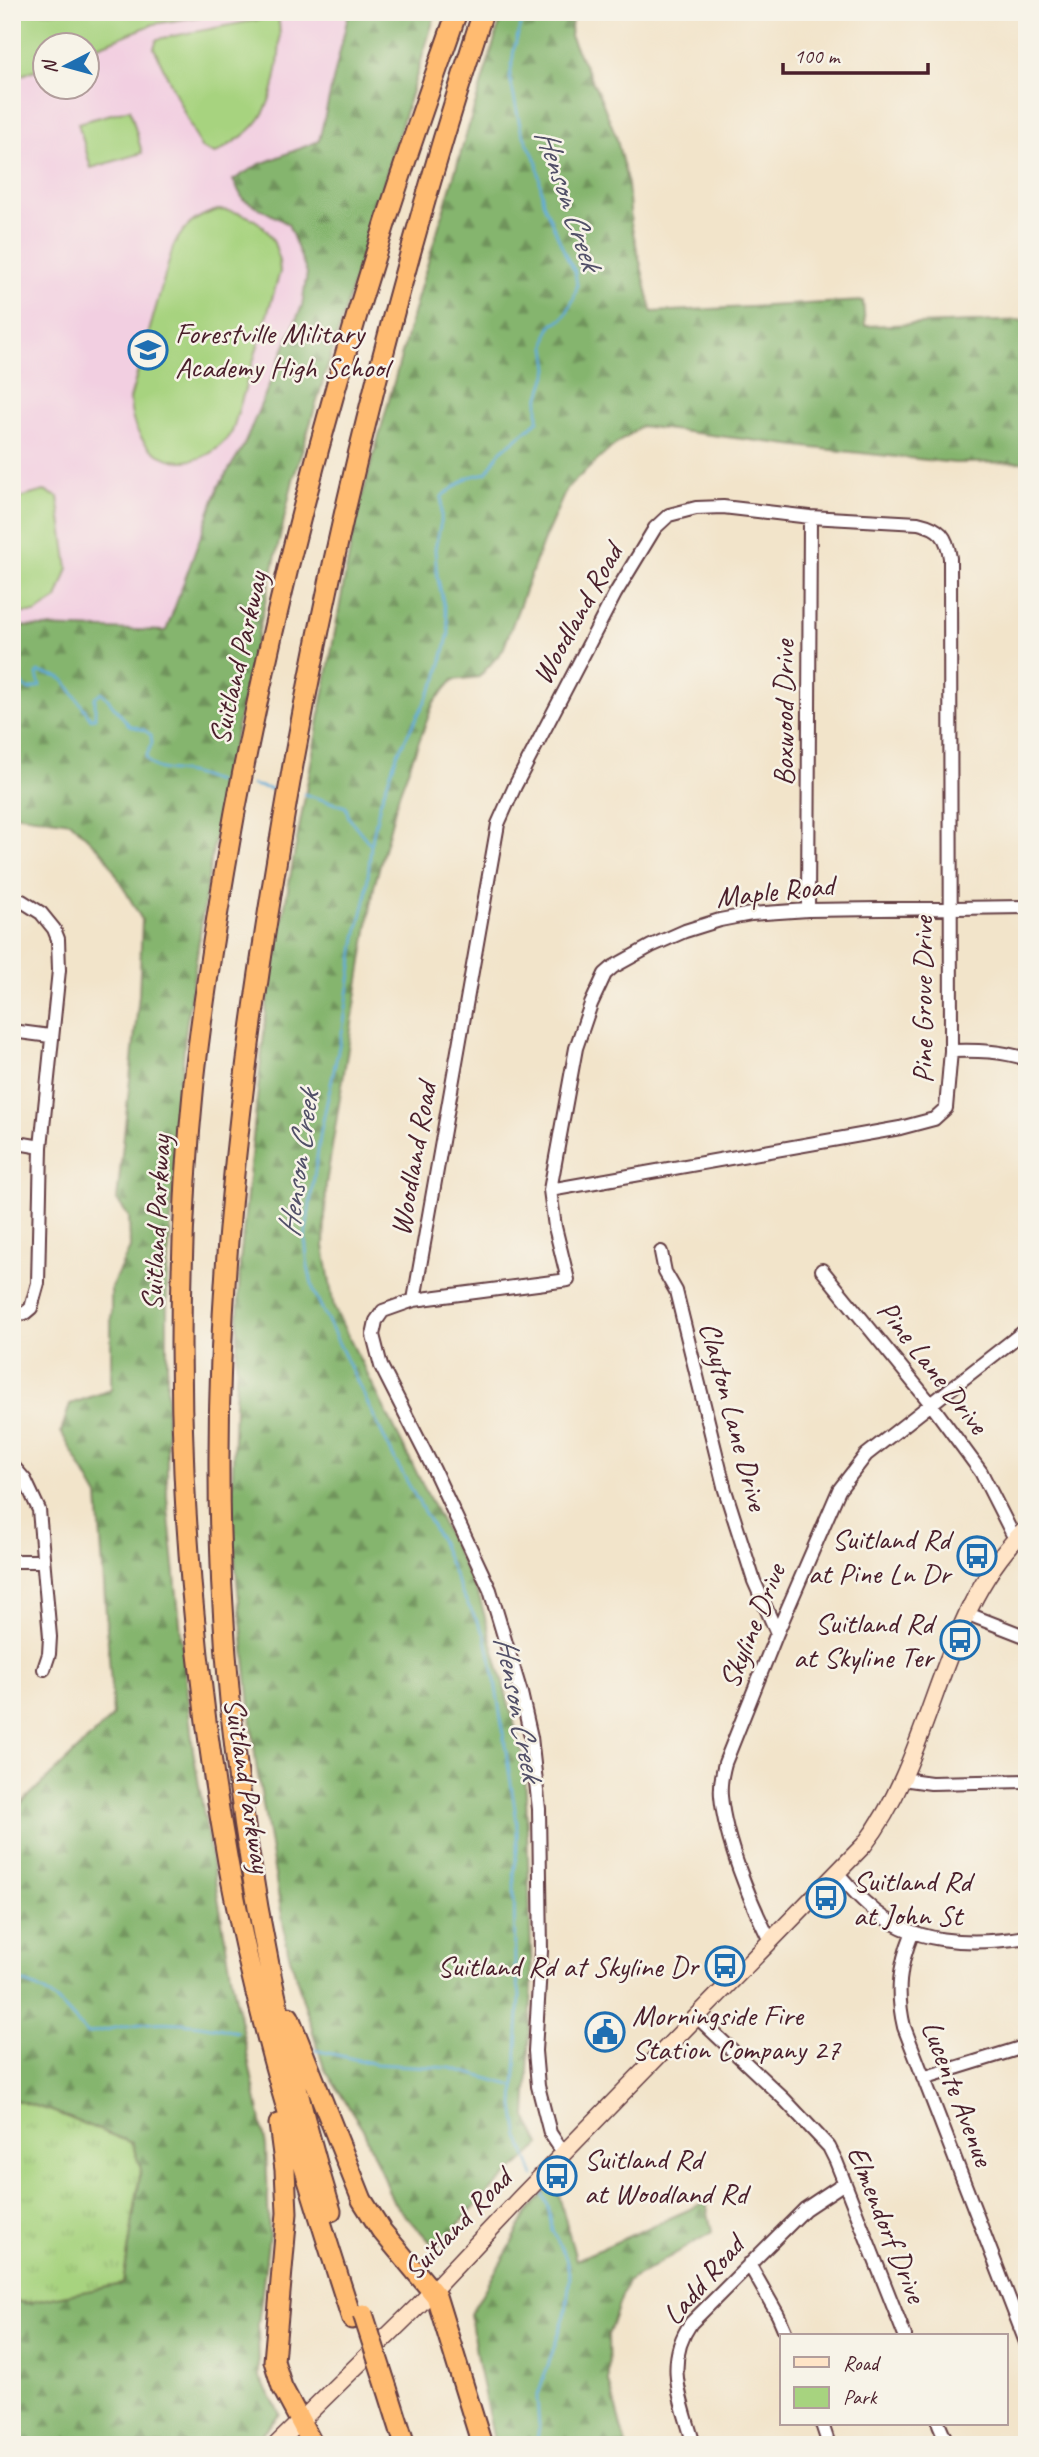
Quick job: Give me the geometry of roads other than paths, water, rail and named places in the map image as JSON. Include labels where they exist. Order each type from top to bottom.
[{"type":"highway","name":"Suitland Parkway","points":[[405,2445],[381,2391],[298,2151],[257,1999],[232,1882],[202,1684],[190,1543],[181,1332],[184,1226],[194,1085],[212,944],[254,718],[293,546],[359,307],[457,12]]},
{"type":"highway","name":"Suitland Parkway","points":[[357,2316],[303,2118],[275,2001],[243,1818],[231,1718],[219,1516],[223,1319],[242,1116],[275,869],[303,709],[336,548],[404,273],[483,12]]},
{"type":"highway","points":[[257,1906],[290,2020],[357,2189],[381,2230],[433,2290],[441,2307],[482,2445]]},
{"type":"highway","points":[[257,1999],[262,2054],[279,2125],[286,2185],[285,2241],[274,2361],[279,2380],[313,2445]]},
{"type":"highway","name":"Suitland Parkway","points":[[381,2391],[392,2445]]},
{"type":"main road","name":"Suitland Road","points":[[276,2445],[433,2290],[838,1874],[874,1832],[895,1797],[968,1614],[990,1571],[1021,1533]]},
{"type":"street","name":"Woodland Road","points":[[414,1300],[494,844],[505,807],[615,594],[655,528],[678,512],[723,508],[933,526],[946,536],[948,544],[950,611]]},
{"type":"street","name":"Boxwood Drive","points":[[808,910],[810,517]]},
{"type":"street","name":"Pine Grove Drive","points":[[550,1190],[900,1128],[942,1114],[946,1108],[951,1051],[950,611]]},
{"type":"street","points":[[12,1315],[24,1313],[31,1308],[38,1283],[41,1147],[50,1036],[59,970],[58,939],[47,919],[22,901]]},
{"type":"street","name":"Maple Road","points":[[414,1300],[568,1280],[555,1227],[550,1190],[576,1048],[605,974],[628,957],[685,931],[751,914],[808,910],[1027,907]]},
{"type":"street","points":[[12,1031],[50,1036]]},
{"type":"street","points":[[951,1051],[1005,1052],[1027,1059]]},
{"type":"street","points":[[12,1142],[41,1147]]},
{"type":"street","name":"Clayton Lane Drive","points":[[661,1252],[666,1272],[676,1291],[725,1490],[754,1581],[776,1633]]},
{"type":"street","name":"Pine Lane Drive","points":[[822,1270],[931,1404],[1021,1533]]},
{"type":"street","points":[[414,1300],[383,1311],[376,1321],[374,1344],[381,1366],[434,1470],[490,1590],[524,1704],[531,1737],[539,1809],[541,1951],[536,2051],[538,2086],[550,2133],[564,2154]]},
{"type":"street","name":"Skyline Drive","points":[[770,1941],[754,1908],[739,1865],[726,1822],[721,1780],[725,1763],[776,1633],[839,1490],[866,1455],[1027,1329]]},
{"type":"street","points":[[12,1465],[25,1480],[39,1510],[50,1637],[49,1654],[44,1669]]},
{"type":"street","points":[[12,1562],[43,1561]]},
{"type":"street","points":[[968,1614],[1027,1637]]},
{"type":"street","points":[[902,1779],[931,1783],[1027,1781]]},
{"type":"street","points":[[838,1874],[868,1906],[912,1934],[971,1942],[1027,1937]]},
{"type":"street","name":"Lucente Avenue","points":[[912,1934],[900,1969],[899,2006],[904,2027],[1027,2345]]},
{"type":"street","name":"Elmendorf Drive","points":[[697,2017],[784,2099],[829,2147],[904,2334]]},
{"type":"street","points":[[923,2078],[1027,2046]]},
{"type":"street","name":"Ladd Road","points":[[694,2445],[675,2369],[680,2338],[748,2264],[805,2209],[844,2183]]},
{"type":"street","points":[[748,2264],[786,2334]]},
{"type":"street","points":[[822,2426],[829,2445]]},
{"type":"street","points":[[940,2426],[948,2445]]},
{"type":"waterway","name":"Henson Creek","points":[[524,12],[514,49],[510,78],[521,130],[537,162],[543,202],[575,271],[577,286],[566,314],[553,323],[548,333],[546,346],[549,369],[538,402],[538,421],[500,452],[486,473],[469,477],[442,496],[441,522],[435,549],[437,575],[449,633],[437,679],[397,755],[380,803],[344,1023],[321,1130],[305,1238],[314,1292],[396,1462],[440,1540],[462,1594],[485,1635],[494,1674],[517,1822],[514,1876],[515,1968],[520,1995],[514,2106],[519,2137],[534,2176]]},
{"type":"waterway","points":[[12,676],[29,690],[40,686],[38,672],[59,677],[65,681],[91,719],[95,717],[95,697],[102,692],[129,725],[151,735],[152,743],[146,757],[154,766],[217,782]]},
{"type":"waterway","points":[[252,785],[276,790]]},
{"type":"waterway","points":[[304,794],[346,807],[349,818],[371,845]]},
{"type":"waterway","points":[[12,1979],[36,1987],[55,1999],[87,2034],[162,2022],[197,2024],[237,2032]]},
{"type":"waterway","points":[[315,2050],[376,2064],[451,2068],[514,2086]]},
{"type":"waterway","name":"Henson Creek","points":[[536,2445],[539,2427],[537,2398],[566,2312],[570,2278],[566,2258],[552,2230],[548,2204],[540,2188]]},
{"type":"place","name":"Forestville Military Academy High School","points":[[148,350]]},
{"type":"place","name":"Suitland Rd at Pine Ln Dr","points":[[977,1556]]},
{"type":"place","name":"Suitland Rd at Skyline Ter","points":[[960,1640]]},
{"type":"place","name":"Suitland Rd at John St","points":[[826,1898]]},
{"type":"place","name":"Suitland Rd at Skyline Dr","points":[[725,1966]]},
{"type":"place","name":"Morningside Fire Station Company 27","points":[[605,2032]]},
{"type":"place","name":"Suitland Rd at Woodland Rd","points":[[557,2176]]}]
